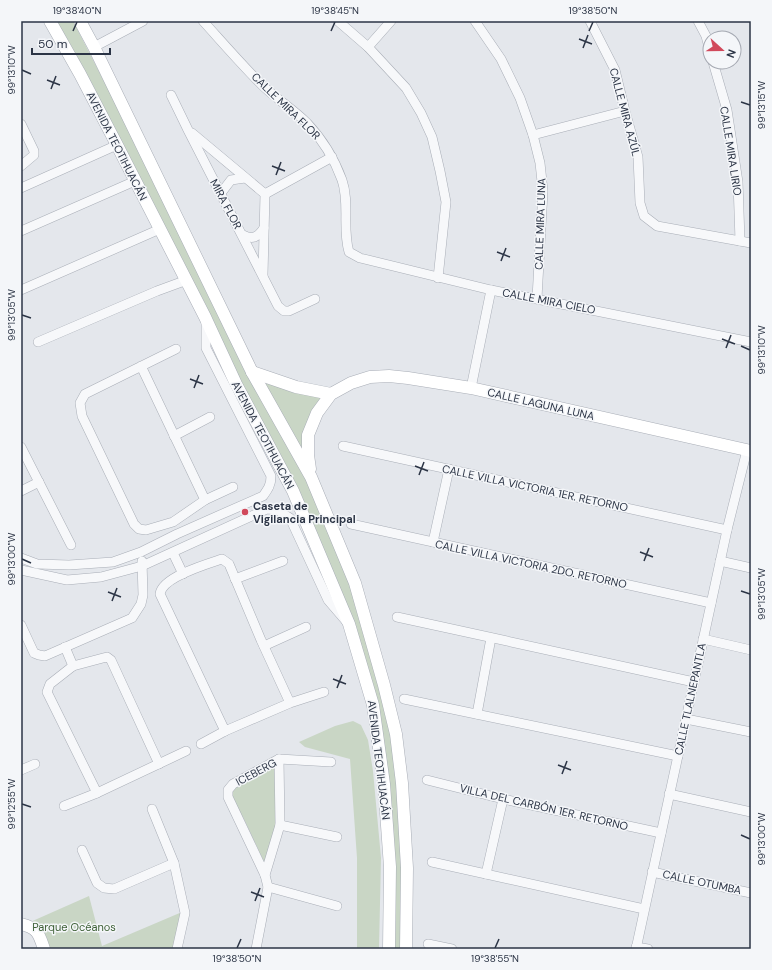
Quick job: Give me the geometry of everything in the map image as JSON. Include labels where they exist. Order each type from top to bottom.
[{"type":"main road","name":"AVENIDA TEOTIHUACÁN","points":[[50,21],[117,145],[205,317],[236,384],[293,491],[349,624],[373,705],[384,784],[390,867],[389,949]]},
{"type":"main road","name":"AVENIDA TEOTIHUACÁN","points":[[80,21],[252,372],[312,477],[355,583],[384,685],[396,734],[402,783],[407,868],[406,949]]},
{"type":"main road","points":[[252,372],[296,387],[331,394]]},
{"type":"main road","name":"CALLE LAGUNA LUNA","points":[[312,477],[308,456],[308,435],[317,413],[331,394],[351,383],[370,377],[389,376],[408,378],[471,388],[749,450]]},
{"type":"main road","points":[[21,924],[31,927],[39,935],[44,949]]},
{"type":"street","points":[[94,47],[143,21]]},
{"type":"street","name":"CALLE MIRA FLOR","points":[[203,21],[261,84],[307,123],[322,140],[332,157],[342,182],[346,208],[346,242],[349,252]]},
{"type":"street","points":[[338,21],[368,47],[406,88],[421,113],[432,137],[446,202],[438,278]]},
{"type":"street","points":[[368,47],[391,21]]},
{"type":"street","name":"CALLE MIRA LUNA","points":[[475,21],[501,58],[520,98],[533,135],[540,163],[543,191],[537,298]]},
{"type":"street","name":"CALLE MIRA AZÚL","points":[[590,21],[615,70],[638,157],[640,204],[644,216],[657,226],[751,243]]},
{"type":"street","points":[[698,21],[703,30]]},
{"type":"street","name":"CALLE MIRA LIRIO","points":[[715,70],[727,110],[738,182],[740,241]]},
{"type":"street","name":"MIRA FLOR","points":[[171,95],[278,306],[284,311],[290,312],[315,299]]},
{"type":"street","points":[[533,135],[625,111]]},
{"type":"street","points":[[21,124],[34,151],[34,155],[21,166]]},
{"type":"street","points":[[188,130],[265,194]]},
{"type":"street","points":[[21,188],[117,145]]},
{"type":"street","points":[[265,194],[332,157]]},
{"type":"street","points":[[220,193],[230,180],[245,178]]},
{"type":"street","points":[[21,231],[135,181]]},
{"type":"street","points":[[263,276],[265,194]]},
{"type":"street","points":[[243,235],[249,238],[254,238],[260,234],[264,228]]},
{"type":"street","points":[[21,290],[160,229]]},
{"type":"street","name":"CALLE MIRA CIELO","points":[[349,252],[360,258],[491,290],[751,342]]},
{"type":"street","points":[[38,342],[186,280]]},
{"type":"street","points":[[471,388],[491,290]]},
{"type":"street","points":[[21,558],[37,564],[69,565],[113,562],[141,552],[177,534],[263,496],[269,489],[271,476],[206,348],[205,317]]},
{"type":"street","points":[[176,349],[85,394],[80,403],[82,416],[134,524],[139,529],[146,530],[173,522],[205,500],[233,487]]},
{"type":"street","points":[[141,366],[205,500]]},
{"type":"street","points":[[174,436],[210,417]]},
{"type":"street","points":[[21,446],[71,545]]},
{"type":"street","name":"CALLE VILLA VICTORIA 1ER. RETORNO","points":[[343,446],[727,530]]},
{"type":"street","name":"CALLE TLALNEPANTLA","points":[[636,948],[727,530],[749,450]]},
{"type":"street","points":[[433,542],[449,469]]},
{"type":"street","points":[[21,491],[39,482]]},
{"type":"street","points":[[21,570],[67,580],[101,577],[142,566],[268,509],[277,510],[290,518],[328,600],[349,624]]},
{"type":"street","points":[[173,522],[177,534]]},
{"type":"street","name":"CALLE VILLA VICTORIA 2DO. RETORNO","points":[[351,524],[711,603]]},
{"type":"street","points":[[21,625],[34,653],[45,656],[132,618],[141,604],[143,596],[141,552]]},
{"type":"street","points":[[173,553],[183,574]]},
{"type":"street","points":[[225,731],[160,594],[163,586],[183,574],[222,559],[229,564],[290,703]]},
{"type":"street","points":[[235,579],[283,561]]},
{"type":"street","points":[[720,561],[751,568]]},
{"type":"street","points":[[398,617],[694,682]]},
{"type":"street","points":[[264,646],[306,627]]},
{"type":"street","points":[[477,714],[491,638]]},
{"type":"street","points":[[703,639],[751,650]]},
{"type":"street","points":[[65,647],[73,666]]},
{"type":"street","points":[[97,793],[47,692],[50,684],[73,666],[107,657],[110,660],[159,764]]},
{"type":"street","points":[[201,744],[225,731],[290,703],[324,692]]},
{"type":"street","points":[[404,699],[678,756]]},
{"type":"street","points":[[686,719],[751,732]]},
{"type":"street","points":[[64,806],[97,793],[186,751]]},
{"type":"street","points":[[256,949],[268,887],[265,875],[280,825],[279,759]]},
{"type":"street","name":"ICEBERG","points":[[265,875],[228,797],[228,790],[233,784],[279,759],[331,762]]},
{"type":"street","points":[[21,770],[35,764]]},
{"type":"street","name":"VILLA DEL CARBÓN 1ER. RETORNO","points":[[427,780],[504,799],[661,833]]},
{"type":"street","points":[[669,794],[751,812]]},
{"type":"street","points":[[486,874],[504,799]]},
{"type":"street","points":[[152,809],[174,863],[185,913],[178,949]]},
{"type":"street","points":[[280,825],[337,836]]},
{"type":"street","points":[[82,850],[97,883],[104,888],[114,889],[174,863]]},
{"type":"street","points":[[432,862],[644,909]]},
{"type":"street","name":"CALLE OTUMBA","points":[[652,872],[751,893]]},
{"type":"street","points":[[268,887],[337,906]]},
{"type":"street","points":[[428,944],[452,949]]},
{"type":"street","points":[[636,948],[648,949]]},
{"type":"green space","points":[[52,21],[73,21],[307,476],[354,593],[394,741],[403,850],[403,949],[392,949],[374,699],[269,441]]},
{"type":"green space","points":[[261,380],[322,397],[305,444],[301,449]]},
{"type":"green space","points":[[353,721],[361,725],[368,740],[373,771],[381,858],[379,949],[357,949],[357,858],[350,759],[305,747],[299,742],[335,726]]},
{"type":"green space","points":[[276,766],[276,826],[265,864],[243,817],[228,797],[233,784]]},
{"type":"green space","name":"Parque Océanos","points":[[89,896],[102,946],[182,912],[175,949],[38,949],[28,923]]},
{"type":"place","name":"Caseta de Vigilancia Principal","points":[[245,512]]}]
